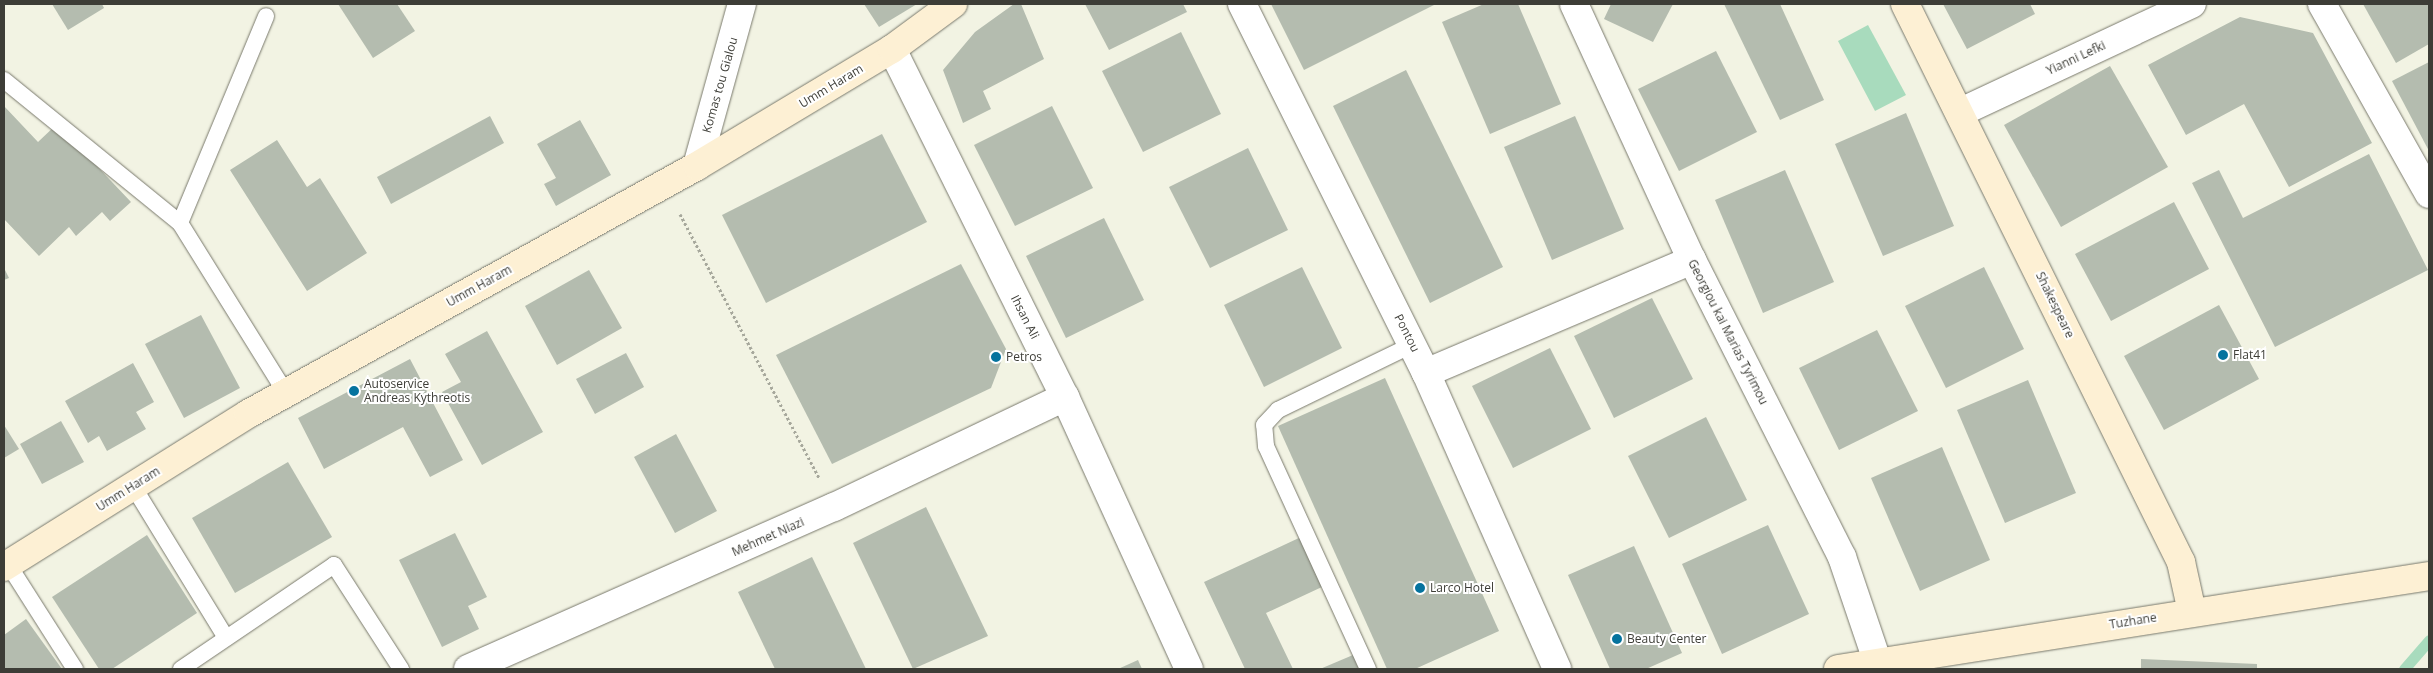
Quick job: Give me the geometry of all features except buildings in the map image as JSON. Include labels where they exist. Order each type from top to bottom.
[{"type":"street","name":"Komas tou Gialou","points":[[697,166],[742,4]]},
{"type":"street","name":"Umm Haram","points":[[6,565],[286,393],[697,166],[892,49],[953,4]]},
{"type":"street","name":"Pontou","points":[[1242,4],[1426,373],[1557,669]]},
{"type":"street","name":"Georgiou kai Marias Tyrimou","points":[[1574,4],[1692,260],[1842,557],[1879,665]]},
{"type":"street","name":"Shakespeare","points":[[1905,4],[1961,112],[2181,562],[2192,612]]},
{"type":"street","name":"Yianni Lefki","points":[[1961,112],[2192,4]]},
{"type":"street","points":[[2322,4],[2429,194]]},
{"type":"street","name":"Ihsan Ali","points":[[892,49],[1065,396],[1189,669]]},
{"type":"street","points":[[1426,373],[1692,260]]},
{"type":"street","name":"Mehmet Niazi","points":[[468,669],[834,507],[1065,396]]},
{"type":"street","name":"Tuzhane","points":[[1838,669],[1879,665],[2192,612],[2429,576]]},
{"type":"lane","points":[[180,223],[266,16]]},
{"type":"lane","points":[[4,80],[180,223],[286,393]]},
{"type":"lane","points":[[1368,669],[1266,446],[1264,425],[1278,410],[1412,345]]},
{"type":"lane","points":[[133,486],[226,638]]},
{"type":"lane","points":[[6,565],[75,669]]},
{"type":"lane","points":[[181,669],[334,565],[401,669]]},
{"type":"path","points":[[664,183],[834,507]]},
{"type":"shaded area","points":[[1868,25],[1906,95],[1875,111],[1838,41]]},
{"type":"waterway","points":[[2404,669],[2429,640]]},
{"type":"place","name":"Flat41","points":[[2223,355]]},
{"type":"place","name":"Petros","points":[[996,357]]},
{"type":"place","name":"Autoservice Andreas Kythreotis","points":[[354,391]]},
{"type":"place","name":"Larco Hotel","points":[[1420,588]]},
{"type":"place","name":"Beauty Center","points":[[1617,639]]}]
